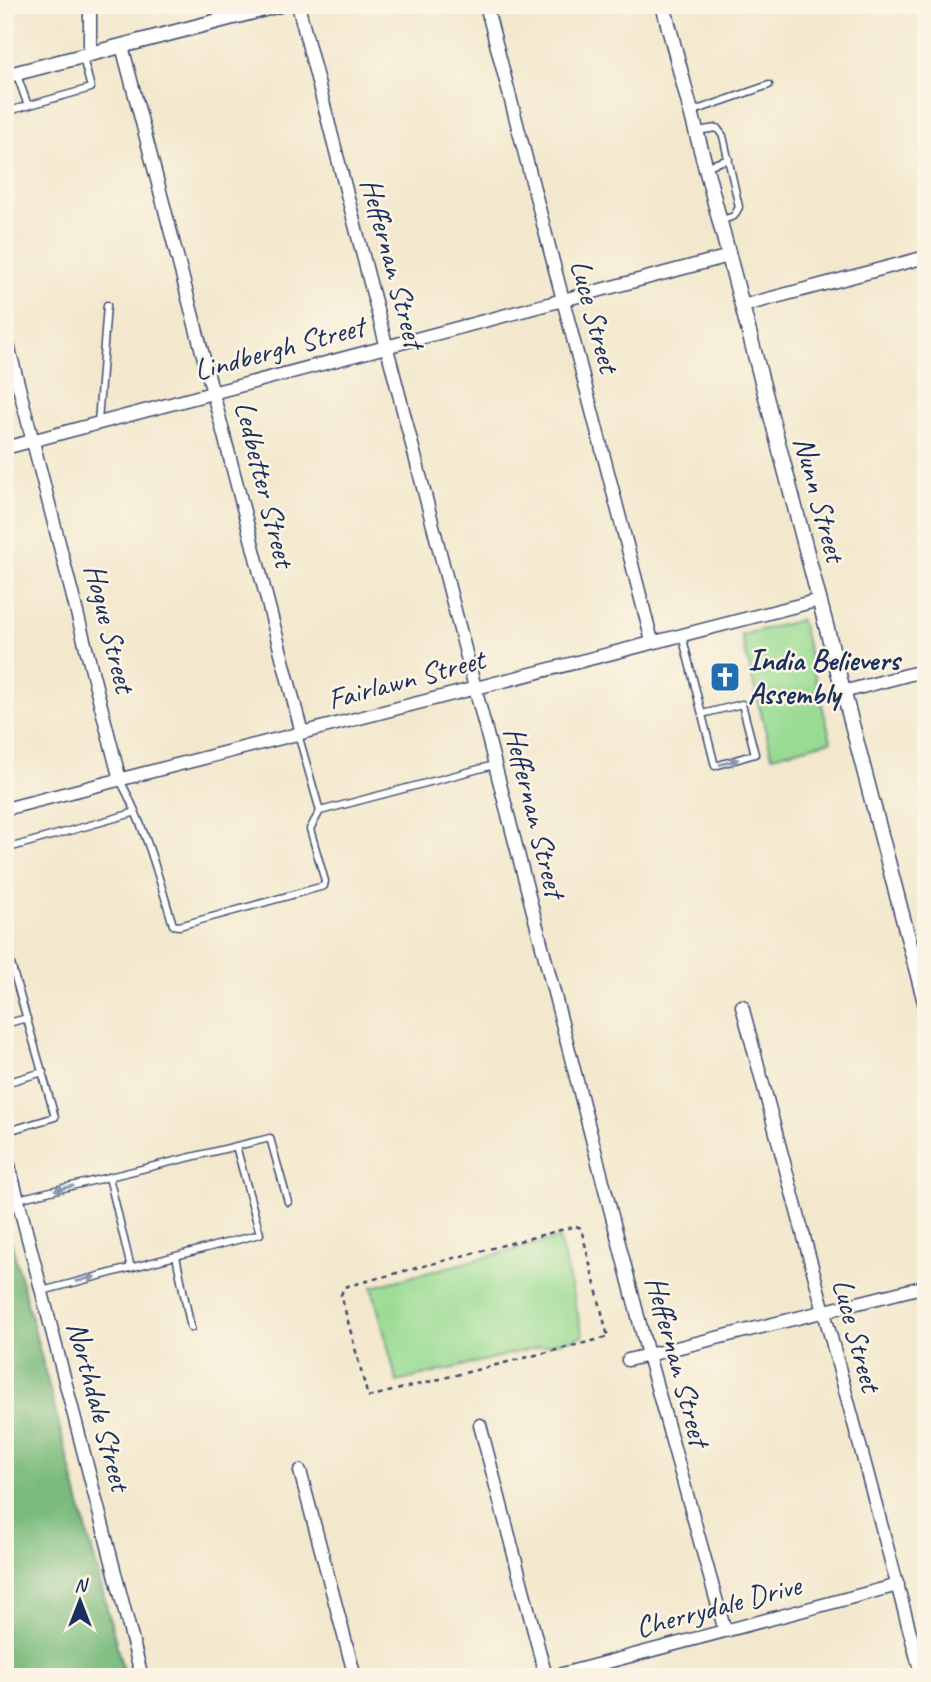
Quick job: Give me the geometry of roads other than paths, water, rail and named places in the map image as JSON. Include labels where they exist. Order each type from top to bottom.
[{"type":"street","points":[[86,54],[90,5]]},
{"type":"street","points":[[11,74],[122,46],[248,9],[280,5]]},
{"type":"street","name":"Heffernan Street","points":[[298,5],[648,1355],[725,1631]]},
{"type":"street","name":"Luce Street","points":[[486,5],[652,641]]},
{"type":"street","name":"Nunn Street","points":[[663,5],[926,1006]]},
{"type":"street","name":"Ledbetter Street","points":[[122,46],[214,392],[300,734]]},
{"type":"street","name":"Lindbergh Street","points":[[5,448],[729,256]]},
{"type":"street","points":[[742,306],[926,257]]},
{"type":"street","name":"Hogue Street","points":[[5,333],[120,780]]},
{"type":"street","name":"Fairlawn Street","points":[[5,809],[819,600]]},
{"type":"street","points":[[843,692],[926,670]]},
{"type":"street","name":"Luce Street","points":[[742,1006],[922,1677]]},
{"type":"street","name":"Northdale Street","points":[[5,1150],[142,1677]]},
{"type":"street","points":[[628,1360],[926,1286]]},
{"type":"street","points":[[480,1425],[549,1677]]},
{"type":"street","points":[[300,1471],[355,1677]]},
{"type":"street","name":"Cherrydale Drive","points":[[549,1677],[898,1586]]},
{"type":"lane","points":[[922,5],[926,15]]},
{"type":"lane","points":[[5,112],[91,88],[86,54]]},
{"type":"lane","points":[[11,74],[28,106]]},
{"type":"lane","points":[[691,112],[769,85]]},
{"type":"lane","points":[[696,131],[713,127],[721,130],[729,159],[740,207],[734,216],[720,221]]},
{"type":"lane","points":[[705,166],[729,159]]},
{"type":"lane","points":[[98,423],[107,306]]},
{"type":"lane","points":[[682,634],[702,714],[715,766],[755,754],[742,704],[702,714]]},
{"type":"lane","points":[[300,734],[320,811],[496,765]]},
{"type":"lane","name":"Hogue Street","points":[[120,780],[133,813],[145,828],[173,925],[179,926],[324,886],[325,881],[310,829],[320,811]]},
{"type":"lane","points":[[5,849],[133,813]]},
{"type":"lane","points":[[5,943],[55,1117],[5,1132]]},
{"type":"lane","points":[[5,1024],[27,1018]]},
{"type":"lane","points":[[5,1083],[43,1072]]},
{"type":"lane","points":[[18,1199],[270,1138],[288,1202]]},
{"type":"lane","points":[[42,1291],[260,1234],[236,1146]]},
{"type":"lane","points":[[109,1177],[131,1268]]},
{"type":"lane","points":[[176,1256],[191,1328]]},
{"type":"place","name":"India Believers Assembly","points":[[725,677]]}]
